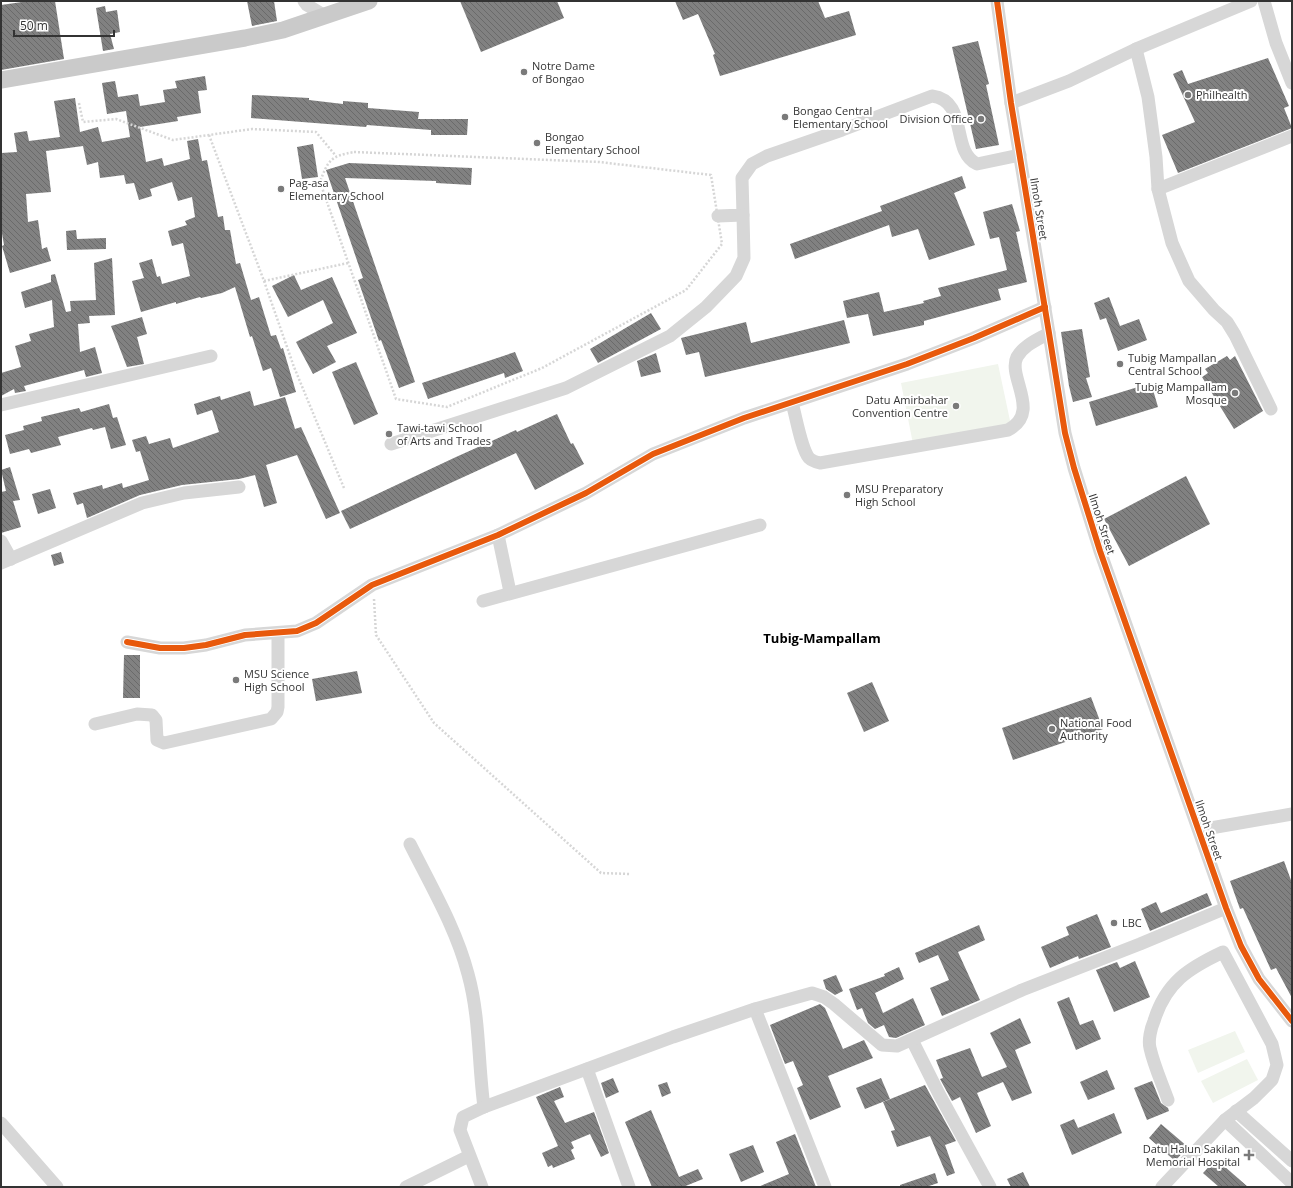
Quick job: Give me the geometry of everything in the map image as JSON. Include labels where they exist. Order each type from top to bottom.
[{"type":"main road","points":[[1,80],[245,38],[283,30],[369,1]]},
{"type":"street","points":[[304,1],[325,16]]},
{"type":"street","name":"Ilmoh Street","points":[[997,1],[1020,155],[1065,433],[1074,468],[1100,551],[1226,908],[1241,946],[1268,993],[1292,1021]]},
{"type":"street","points":[[1012,103],[1069,82],[1136,49],[1251,1]]},
{"type":"street","points":[[1264,1],[1276,43],[1292,83]]},
{"type":"street","points":[[1136,49],[1148,97],[1157,163],[1158,189],[1170,237],[1189,281],[1214,310],[1227,322],[1236,335],[1271,409]]},
{"type":"street","points":[[392,444],[566,388],[670,336],[722,292],[738,272],[744,258],[742,178],[752,164],[767,156],[932,96],[940,97],[949,104],[956,118],[965,152],[973,162],[977,164],[1020,155]]},
{"type":"street","points":[[1158,189],[1292,136]]},
{"type":"street","points":[[718,216],[743,215]]},
{"type":"street","points":[[127,642],[160,648],[184,648],[206,645],[245,635],[297,631],[316,623],[372,584],[498,535],[586,493],[653,454],[744,418],[792,403],[848,382],[907,364],[974,338],[1045,307]]},
{"type":"street","points":[[792,403],[804,448],[809,457],[813,461],[820,464],[1008,430],[1014,427],[1023,412],[1016,360],[1021,351],[1049,333]]},
{"type":"street","points":[[1,405],[211,356]]},
{"type":"street","points":[[1,541],[6,561],[142,503],[184,493],[239,487]]},
{"type":"street","points":[[483,601],[510,592],[760,525]]},
{"type":"street","points":[[498,535],[510,592]]},
{"type":"street","points":[[95,724],[137,714],[152,715],[156,720],[157,740],[164,743],[271,719],[277,712],[278,707],[278,633]]},
{"type":"street","points":[[1199,830],[1292,814]]},
{"type":"street","points":[[410,844],[460,948],[468,975],[474,1005],[484,1107]]},
{"type":"street","points":[[482,1187],[460,1130],[460,1122],[463,1117],[484,1107],[673,1037],[755,1009],[806,995],[817,994],[834,1004],[882,1045],[897,1046],[1022,990],[1140,944],[1226,908]]},
{"type":"street","points":[[1168,1100],[1150,1046],[1152,1028],[1156,1013],[1171,986],[1184,973],[1223,952],[1241,946]]},
{"type":"street","points":[[1162,1187],[1225,1120],[1266,1088],[1276,1072],[1277,1065],[1272,1044],[1223,952]]},
{"type":"street","points":[[755,1009],[825,1187]]},
{"type":"street","points":[[912,1040],[939,1094],[990,1187]]},
{"type":"street","points":[[587,1069],[629,1187]]},
{"type":"street","points":[[1236,1111],[1292,1161]]},
{"type":"street","points":[[1225,1120],[1292,1183]]},
{"type":"street","points":[[1,1123],[57,1187]]},
{"type":"street","points":[[406,1187],[469,1156]]},
{"type":"path","points":[[78,103],[82,122],[116,120],[173,140],[252,129],[316,132],[336,156]]},
{"type":"path","points":[[209,135],[264,281],[294,367],[344,488]]},
{"type":"path","points":[[354,152],[599,162],[711,175],[722,244],[686,290],[542,368],[447,407],[396,399],[320,182],[326,166],[336,156],[354,152]]},
{"type":"path","points":[[264,281],[348,263]]},
{"type":"path","points":[[372,584],[376,635],[434,723],[601,873],[630,874]]},
{"type":"shaded area","name":"Datu Amirbahar Convention Centre","points":[[998,364],[1012,430],[914,449],[901,383]]},
{"type":"shaded area","points":[[1235,1031],[1245,1052],[1198,1073],[1188,1050]]},
{"type":"shaded area","points":[[1247,1059],[1258,1080],[1213,1103],[1201,1081]]},
{"type":"building","points":[[29,1],[55,1],[64,59],[1,70],[1,5]]},
{"type":"building","points":[[247,1],[274,1],[277,21],[252,26]]},
{"type":"building","points":[[460,1],[557,1],[564,18],[481,52]]},
{"type":"building","points":[[675,1],[818,1],[825,18],[849,11],[856,35],[720,76],[713,55],[715,54],[698,14],[683,20]]},
{"type":"building","points":[[105,6],[106,12],[117,10],[120,32],[110,34],[114,49],[103,51],[96,8]]},
{"type":"building","points":[[978,41],[989,84],[986,85],[999,145],[976,149],[952,47]]},
{"type":"building","points":[[1268,58],[1289,106],[1284,108],[1292,128],[1178,173],[1162,135],[1195,122],[1173,74],[1182,70],[1188,84]]},
{"type":"building","points":[[205,76],[207,90],[198,91],[201,113],[177,117],[178,121],[140,127],[146,162],[162,158],[164,166],[190,159],[187,141],[198,139],[202,161],[207,160],[218,217],[223,216],[225,230],[230,230],[236,264],[240,263],[251,300],[259,297],[271,336],[276,335],[281,349],[283,348],[296,392],[280,397],[271,368],[263,371],[252,336],[250,337],[235,287],[222,293],[200,297],[176,304],[176,302],[141,312],[132,281],[144,278],[139,263],[152,259],[157,277],[160,276],[162,284],[190,276],[183,243],[172,246],[168,231],[187,225],[185,221],[195,217],[192,197],[178,201],[172,182],[150,189],[152,196],[139,200],[134,183],[126,184],[124,175],[100,178],[98,162],[87,165],[83,146],[46,151],[51,192],[26,194],[28,222],[38,220],[42,249],[47,247],[51,261],[10,273],[2,246],[4,245],[1,228],[1,153],[17,152],[14,133],[27,131],[29,141],[60,137],[54,101],[75,98],[80,132],[98,127],[102,142],[130,137],[126,111],[107,114],[102,83],[115,81],[118,97],[138,94],[140,106],[165,102],[163,90],[177,88],[175,81]]},
{"type":"building","points":[[252,95],[309,98],[309,100],[343,104],[343,101],[368,103],[368,108],[419,112],[418,119],[468,119],[467,135],[431,135],[431,130],[367,125],[366,127],[251,118]]},
{"type":"building","points":[[313,144],[318,177],[302,179],[297,147]]},
{"type":"building","points":[[349,163],[472,168],[471,185],[436,183],[436,181],[345,178],[415,382],[399,388],[381,340],[379,341],[358,280],[363,278],[326,170]]},
{"type":"building","points":[[962,176],[966,188],[954,193],[975,245],[929,260],[918,229],[892,237],[889,225],[795,259],[790,244],[882,211],[880,206]]},
{"type":"building","points":[[1012,204],[1020,231],[1016,232],[1027,282],[998,289],[1001,300],[924,321],[924,325],[873,336],[868,314],[847,318],[843,301],[879,292],[884,312],[924,303],[923,301],[941,296],[938,288],[1007,270],[999,237],[990,239],[983,212]]},
{"type":"building","points":[[76,230],[77,239],[106,238],[106,249],[67,250],[66,231]]},
{"type":"building","points":[[112,258],[115,315],[89,316],[90,323],[78,324],[80,352],[95,347],[102,373],[86,377],[84,370],[24,386],[26,391],[15,393],[14,389],[1,396],[1,373],[21,367],[15,346],[31,341],[29,334],[54,327],[52,300],[25,308],[21,292],[51,282],[51,275],[55,274],[66,312],[71,311],[70,301],[96,300],[94,263]]},
{"type":"building","points":[[294,275],[301,290],[332,277],[357,333],[327,346],[336,362],[313,374],[296,342],[333,323],[323,300],[288,317],[272,286]]},
{"type":"building","points":[[1109,297],[1120,326],[1139,319],[1147,340],[1118,351],[1106,318],[1100,320],[1094,303]]},
{"type":"building","points":[[651,313],[661,329],[598,363],[590,349]]},
{"type":"building","points":[[142,317],[147,334],[137,337],[144,364],[127,367],[111,326]]},
{"type":"building","points":[[844,320],[850,343],[705,377],[699,352],[686,355],[681,338],[746,322],[751,343]]},
{"type":"building","points":[[1082,329],[1090,377],[1086,378],[1092,397],[1073,402],[1069,386],[1061,332]]},
{"type":"building","points":[[515,352],[523,371],[505,378],[504,373],[428,399],[422,383]]},
{"type":"building","points":[[656,353],[661,372],[641,377],[637,361]]},
{"type":"building","name":"Tubig Mampallam Mosque","points":[[1227,356],[1230,360],[1235,356],[1263,411],[1234,429],[1202,377],[1208,373],[1205,369]]},
{"type":"building","points":[[356,362],[378,414],[354,425],[332,372]]},
{"type":"building","points":[[1151,383],[1158,407],[1096,426],[1089,402]]},
{"type":"building","points":[[250,391],[254,406],[285,397],[295,429],[301,427],[340,513],[326,519],[297,455],[266,465],[277,503],[264,507],[255,475],[239,479],[182,485],[140,495],[87,518],[83,503],[77,505],[73,493],[102,485],[103,489],[122,483],[123,488],[149,480],[140,451],[136,452],[132,440],[146,436],[149,444],[170,438],[173,448],[219,432],[212,410],[197,415],[194,404],[220,396],[221,400]]},
{"type":"building","points":[[109,404],[113,418],[117,417],[126,445],[111,449],[105,427],[93,430],[92,428],[58,437],[61,445],[31,453],[29,449],[10,454],[5,435],[24,430],[23,426],[42,421],[41,417],[79,408],[81,412]]},
{"type":"building","points":[[557,414],[571,444],[573,443],[584,464],[535,490],[516,453],[350,529],[341,511],[516,430],[517,432]]},
{"type":"building","points":[[10,467],[20,500],[13,501],[21,527],[1,533],[1,492],[6,491],[1,470]]},
{"type":"building","points":[[1186,476],[1210,524],[1129,566],[1104,519]]},
{"type":"building","points":[[50,489],[56,508],[38,514],[32,494]]},
{"type":"building","points":[[61,552],[64,563],[54,566],[51,555]]},
{"type":"building","points":[[124,655],[140,655],[140,698],[123,698]]},
{"type":"building","points":[[357,671],[362,693],[316,701],[312,679]]},
{"type":"building","points":[[872,682],[889,721],[864,732],[847,693]]},
{"type":"building","name":"National Food Authority","points":[[1091,697],[1103,729],[1013,760],[1002,728]]},
{"type":"building","points":[[1284,861],[1292,883],[1292,998],[1276,968],[1271,970],[1243,908],[1240,909],[1230,881]]},
{"type":"building","points":[[1207,893],[1212,905],[1150,931],[1141,909],[1156,902],[1161,913]]},
{"type":"building","points":[[1097,914],[1111,947],[1079,959],[1078,956],[1050,968],[1041,947],[1069,935],[1066,927]]},
{"type":"building","points":[[979,925],[985,940],[958,952],[980,1000],[942,1016],[930,988],[949,980],[938,955],[919,963],[915,953]]},
{"type":"building","points":[[1135,961],[1150,997],[1114,1012],[1096,970],[1117,962],[1120,968]]},
{"type":"building","points":[[899,967],[904,979],[875,993],[883,1013],[913,998],[925,1025],[896,1038],[889,1037],[884,1025],[875,1029],[868,1023],[862,1008],[857,1010],[849,989],[885,976],[884,974]]},
{"type":"building","points":[[836,975],[843,991],[835,995],[826,989],[823,980]]},
{"type":"building","points":[[1069,997],[1080,1025],[1093,1020],[1101,1039],[1076,1050],[1057,1002]]},
{"type":"building","points":[[820,1004],[825,1008],[843,1049],[864,1040],[873,1058],[828,1076],[841,1107],[810,1120],[797,1088],[803,1085],[793,1061],[785,1064],[770,1025]]},
{"type":"building","points":[[1020,1018],[1031,1043],[1015,1050],[1032,1093],[1012,1101],[1003,1082],[977,1093],[991,1126],[976,1133],[960,1097],[952,1101],[940,1079],[943,1078],[936,1060],[970,1048],[982,1077],[1007,1067],[990,1033]]},
{"type":"building","points":[[1107,1070],[1115,1089],[1088,1100],[1080,1082]]},
{"type":"building","points":[[613,1078],[619,1092],[606,1098],[601,1083]]},
{"type":"building","points":[[881,1078],[890,1099],[865,1109],[856,1088]]},
{"type":"building","points":[[1152,1081],[1161,1103],[1168,1108],[1169,1111],[1147,1120],[1134,1088]]},
{"type":"building","points":[[667,1082],[671,1093],[662,1097],[658,1085]]},
{"type":"building","points":[[925,1085],[956,1141],[945,1145],[955,1173],[947,1176],[930,1136],[897,1147],[891,1131],[895,1130],[883,1102]]},
{"type":"building","points":[[560,1087],[564,1097],[554,1101],[565,1123],[594,1112],[609,1153],[601,1157],[590,1134],[571,1142],[574,1148],[571,1150],[575,1159],[553,1168],[552,1165],[548,1167],[542,1153],[558,1146],[536,1097]]},
{"type":"building","points":[[651,1110],[679,1177],[698,1169],[703,1179],[683,1187],[652,1187],[625,1122]]},
{"type":"building","points":[[1114,1113],[1122,1133],[1072,1155],[1060,1125],[1074,1119],[1078,1128]]},
{"type":"building","points":[[1161,1124],[1188,1147],[1175,1161],[1149,1138]]},
{"type":"building","points":[[795,1134],[816,1187],[758,1187],[789,1174],[776,1142]]},
{"type":"building","points":[[753,1145],[764,1172],[741,1182],[729,1154]]},
{"type":"building","points":[[1216,1159],[1248,1187],[1219,1187],[1203,1173]]},
{"type":"building","points":[[1023,1172],[1030,1187],[1011,1187],[1007,1179]]},
{"type":"building","points":[[935,1173],[938,1183],[926,1187],[900,1187],[900,1185]]},
{"type":"cycle path","points":[[997,1],[1011,103],[1065,433],[1074,468],[1100,551],[1226,908],[1241,946],[1259,979],[1292,1021]]},
{"type":"cycle path","points":[[127,642],[160,648],[184,648],[206,645],[245,635],[297,631],[316,623],[372,585],[498,535],[586,493],[653,454],[744,418],[907,364],[974,338],[1045,307]]},
{"type":"place","name":"Notre Dame of Bongao","points":[[524,72]]},
{"type":"place","name":"Philhealth","points":[[1188,95]]},
{"type":"place","name":"Bongao Central Elementary School","points":[[785,117]]},
{"type":"place","name":"Division Office","points":[[981,119]]},
{"type":"place","name":"Bongao Elementary School","points":[[537,143]]},
{"type":"place","name":"Pag-asa Elementary School","points":[[281,189]]},
{"type":"place","name":"Tubig Mampallan Central School","points":[[1120,364]]},
{"type":"place","name":"Tubig Mampallam Mosque","points":[[1235,393]]},
{"type":"place","name":"Datu Amirbahar Convention Centre","points":[[956,406]]},
{"type":"place","name":"Tawi-tawi School of Arts and Trades","points":[[389,434]]},
{"type":"place","name":"MSU Preparatory High School","points":[[847,495]]},
{"type":"place","name":"MSU Science High School","points":[[236,680]]},
{"type":"place","name":"National Food Authority","points":[[1052,729]]},
{"type":"place","name":"LBC","points":[[1114,923]]},
{"type":"place","name":"Datu Halun Sakilan Memorial Hospital","points":[[1249,1155]]},
{"type":"district","name":"Tubig-Mampallam","points":[[822,638]]}]
